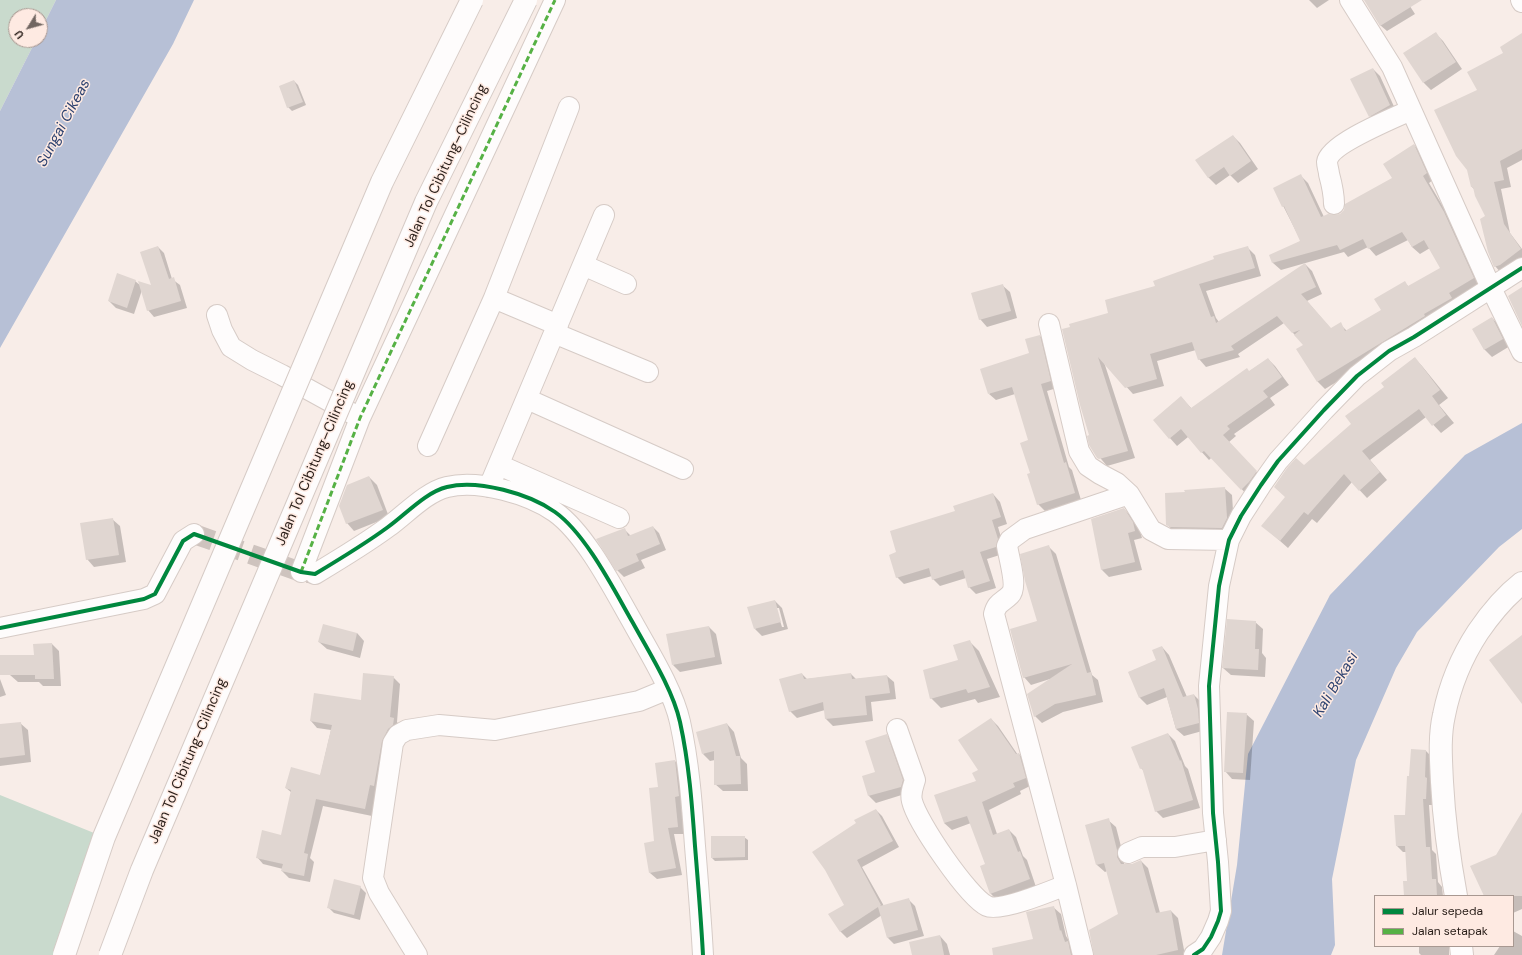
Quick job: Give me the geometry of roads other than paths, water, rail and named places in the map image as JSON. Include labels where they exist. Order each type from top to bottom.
[{"type":"main road","points":[[64,955],[104,838],[382,182],[472,0]]},
{"type":"main road","name":"Jalan Tol Cibitung–Cilincing","points":[[110,955],[142,870],[426,202],[526,0]]},
{"type":"main road","points":[[1456,895],[1449,854],[1443,795],[1440,748],[1443,717],[1458,668],[1470,645],[1498,604],[1522,583]]},
{"type":"street","points":[[555,0],[360,418],[308,573],[389,526],[433,493],[447,487],[463,485],[490,487],[534,499],[556,512],[570,525],[583,542],[618,596],[653,659],[668,689],[680,720],[692,792],[704,955]]},
{"type":"street","points":[[1350,0],[1392,67],[1491,288],[1522,352]]},
{"type":"street","points":[[428,446],[494,298],[569,108]]},
{"type":"street","points":[[1334,204],[1334,194],[1327,162],[1330,154],[1346,142],[1362,133],[1411,110]]},
{"type":"street","points":[[490,487],[604,215]]},
{"type":"street","points":[[583,265],[626,284]]},
{"type":"street","points":[[1194,955],[1203,949],[1211,937],[1221,910],[1213,812],[1209,686],[1219,586],[1229,540],[1245,510],[1278,461],[1357,376],[1389,351],[1414,337],[1522,268]]},
{"type":"street","points":[[494,298],[648,372]]},
{"type":"street","points":[[217,315],[222,330],[231,347],[252,360],[360,418]]},
{"type":"street","points":[[1049,324],[1079,451],[1088,466],[1117,483],[1129,494],[1152,530],[1168,539],[1229,540]]},
{"type":"street","points":[[526,399],[682,469]]},
{"type":"street","points":[[499,465],[619,518]]},
{"type":"street","points":[[1083,955],[1066,885],[994,614],[996,606],[1011,594],[1013,587],[1012,571],[1007,546],[1010,540],[1025,529],[1129,494]]},
{"type":"street","points":[[0,628],[144,599],[155,594],[183,541],[194,534]]},
{"type":"street","points":[[416,955],[379,893],[373,878],[393,743],[398,735],[407,730],[439,725],[495,730],[639,701],[668,689]]},
{"type":"street","points":[[897,729],[915,780],[912,790],[912,800],[919,819],[953,870],[981,901],[988,906],[996,907],[1021,901],[1066,885]]},
{"type":"street","points":[[1128,853],[1142,847],[1175,847],[1216,840]]},
{"type":"water","name":"Sungai Cikeas","points":[[56,0],[194,0],[173,44],[0,348],[0,111],[32,48],[48,48],[48,16]]},
{"type":"water","name":"Kali Bekasi","points":[[1522,423],[1522,529],[1499,547],[1417,632],[1396,668],[1356,760],[1332,879],[1335,945],[1331,955],[1222,955],[1237,865],[1248,754],[1330,595],[1465,455]]},
{"type":"tunnel","points":[[194,534],[301,572],[315,574]]}]
